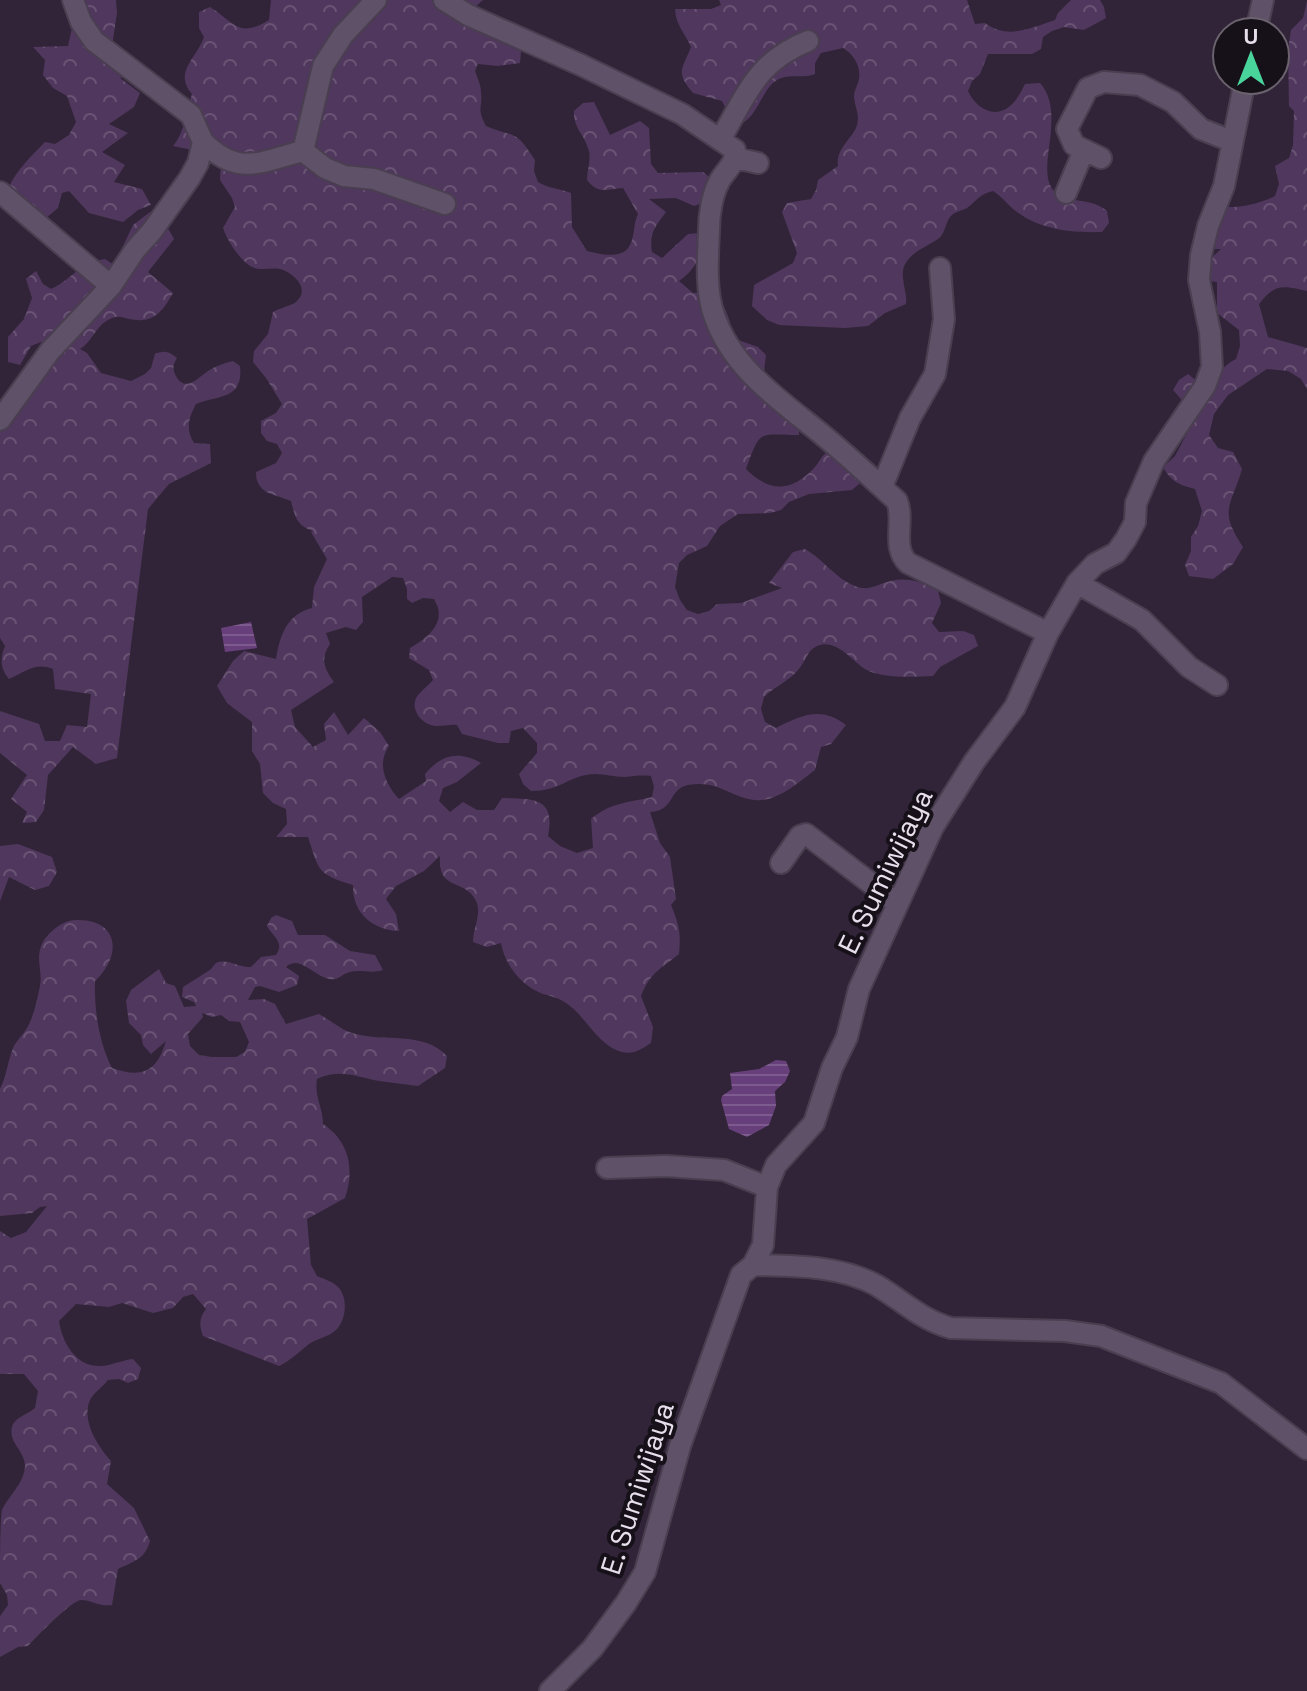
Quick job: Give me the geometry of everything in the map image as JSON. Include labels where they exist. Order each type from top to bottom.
[{"type":"street","points":[[73,0],[81,22],[94,41],[191,115],[203,142],[218,157],[247,165],[303,151]]},
{"type":"street","points":[[303,151],[323,66],[343,35],[376,0]]},
{"type":"street","points":[[444,0],[468,15],[682,114],[735,150],[736,158],[719,182],[709,226],[710,301],[714,317],[737,360],[787,408],[810,424],[897,501],[900,509],[899,547],[908,563],[1048,633]]},
{"type":"street","points":[[720,140],[767,64],[808,41]]},
{"type":"street","points":[[1066,193],[1093,154],[1074,145],[1067,129],[1088,88],[1104,82],[1140,85],[1173,102],[1201,129],[1231,141]]},
{"type":"street","name":"E. Sumiwijaya","points":[[550,1691],[592,1649],[645,1572],[680,1446],[699,1391],[741,1275],[753,1265],[763,1245],[767,1187],[776,1165],[814,1123],[832,1068],[847,1037],[859,989],[933,827],[974,762],[1015,707],[1048,633],[1077,583],[1095,564],[1116,553],[1126,539],[1135,522],[1136,503],[1154,461],[1205,386],[1212,367],[1210,332],[1199,280],[1201,255],[1208,226],[1224,186],[1241,96]]},
{"type":"street","points":[[0,420],[50,351],[111,286],[189,179],[198,163],[203,142]]},
{"type":"street","points":[[303,151],[325,168],[344,176],[374,179],[445,204]]},
{"type":"street","points":[[736,158],[758,163]]},
{"type":"street","points":[[0,192],[111,286]]},
{"type":"street","points":[[882,487],[910,418],[935,374],[944,319],[940,268]]},
{"type":"street","points":[[1077,583],[1142,620],[1189,667],[1217,685]]},
{"type":"street","points":[[781,863],[800,836],[806,834],[898,904]]},
{"type":"street","points":[[607,1168],[666,1166],[724,1170],[767,1187]]},
{"type":"street","points":[[753,1265],[798,1266],[853,1277],[875,1285],[917,1315],[951,1328],[1075,1331],[1101,1336],[1203,1373],[1221,1383],[1307,1449]]},
{"type":"green space","points":[[78,0],[116,0],[112,46],[131,74],[120,78],[140,93],[134,107],[109,124],[128,133],[102,152],[125,165],[114,182],[142,189],[151,205],[138,210],[123,222],[89,213],[69,191],[62,193],[58,208],[46,218],[27,200],[15,205],[8,190],[18,171],[45,142],[55,144],[69,135],[76,122],[67,96],[53,88],[43,75],[45,60],[33,47],[68,46]]},
{"type":"green space","points":[[271,0],[483,0],[475,7],[476,18],[522,40],[520,63],[498,66],[478,64],[475,71],[481,89],[483,120],[486,126],[514,136],[523,143],[535,160],[534,171],[538,182],[571,193],[572,227],[587,251],[610,255],[627,250],[638,214],[623,188],[599,189],[587,180],[589,152],[574,117],[574,111],[583,103],[594,102],[610,135],[640,121],[649,128],[651,164],[658,173],[703,172],[713,180],[705,202],[694,206],[676,198],[649,199],[666,212],[654,230],[652,252],[662,258],[688,234],[700,233],[697,261],[679,281],[693,293],[712,295],[718,299],[727,313],[735,339],[758,347],[766,355],[763,379],[799,422],[799,435],[768,435],[759,440],[746,469],[769,485],[792,484],[801,480],[825,454],[842,444],[853,447],[858,458],[860,483],[852,490],[809,494],[770,513],[738,514],[720,526],[707,546],[687,555],[679,563],[675,587],[680,600],[687,610],[698,614],[709,611],[717,604],[741,603],[782,588],[769,583],[793,552],[805,549],[842,579],[860,588],[903,580],[933,588],[938,591],[941,603],[932,623],[939,632],[963,631],[974,635],[978,646],[940,667],[933,676],[908,677],[872,672],[837,647],[817,646],[794,674],[764,697],[761,709],[765,722],[776,728],[811,714],[828,716],[846,725],[831,744],[821,747],[815,770],[787,791],[762,800],[745,798],[708,785],[688,785],[677,791],[664,808],[650,812],[660,843],[670,857],[676,899],[671,905],[679,928],[680,946],[679,954],[652,976],[641,996],[653,1027],[651,1043],[637,1051],[626,1053],[613,1048],[566,1003],[528,986],[510,967],[501,943],[487,947],[473,942],[477,903],[467,890],[443,875],[440,856],[424,871],[396,886],[386,899],[396,914],[399,931],[381,927],[366,918],[356,904],[353,885],[332,878],[321,870],[308,837],[276,837],[287,824],[286,809],[273,803],[263,793],[260,764],[252,751],[252,722],[227,703],[217,686],[233,661],[244,651],[276,659],[286,627],[296,615],[312,608],[314,587],[327,559],[313,531],[298,520],[291,501],[263,489],[256,472],[276,463],[282,453],[277,444],[267,441],[261,433],[261,421],[276,413],[282,404],[253,362],[254,351],[268,334],[273,312],[296,302],[300,297],[300,283],[283,270],[252,267],[243,260],[223,228],[235,207],[220,180],[221,160],[212,154],[173,146],[183,128],[192,94],[185,79],[186,72],[204,37],[199,28],[199,12],[210,7],[243,28],[259,26],[269,20]],"holes":[[[392,577],[403,578],[407,599],[412,603],[423,598],[434,599],[438,607],[438,621],[434,628],[410,648],[409,658],[429,670],[433,680],[415,704],[415,710],[426,723],[457,725],[462,734],[498,743],[509,743],[511,731],[523,728],[537,743],[537,753],[519,774],[523,784],[531,791],[548,789],[591,774],[651,776],[654,787],[652,797],[598,813],[591,819],[593,848],[577,853],[560,846],[548,836],[548,813],[539,802],[502,798],[494,810],[477,810],[463,802],[450,812],[439,801],[443,788],[457,782],[481,763],[473,759],[450,756],[437,762],[425,774],[426,781],[399,799],[384,774],[383,760],[389,746],[380,732],[364,718],[348,735],[334,712],[324,724],[326,740],[313,747],[295,727],[291,710],[334,682],[324,663],[330,644],[326,633],[346,627],[356,630],[363,622],[362,597]]]},
{"type":"green space","points":[[719,0],[967,0],[975,24],[985,23],[1011,32],[1055,20],[1071,0],[1100,0],[1106,18],[1084,30],[1064,27],[1052,31],[1043,37],[1041,49],[1032,54],[988,54],[980,74],[972,81],[968,91],[980,106],[998,112],[1012,104],[1025,84],[1040,83],[1048,96],[1051,110],[1049,183],[1060,196],[1094,204],[1107,211],[1109,223],[1102,232],[1047,227],[1017,212],[993,191],[952,215],[940,237],[910,257],[903,271],[906,304],[885,313],[868,326],[779,325],[767,320],[752,306],[754,285],[793,263],[797,253],[782,212],[787,203],[811,199],[818,180],[838,166],[841,150],[857,124],[854,97],[859,69],[853,57],[843,48],[821,53],[815,63],[815,74],[777,80],[750,117],[735,127],[722,101],[693,93],[682,75],[691,47],[679,25],[675,9],[711,9],[721,5]]},
{"type":"green space","points":[[1307,1],[1307,291],[1275,289],[1259,304],[1268,337],[1307,348],[1307,389],[1301,379],[1288,371],[1267,369],[1228,395],[1214,414],[1209,435],[1218,448],[1233,452],[1242,469],[1229,516],[1243,547],[1233,564],[1213,579],[1189,576],[1185,565],[1191,551],[1191,537],[1202,511],[1195,489],[1176,482],[1163,467],[1175,456],[1193,422],[1188,407],[1173,390],[1179,380],[1188,374],[1203,386],[1236,359],[1240,346],[1239,330],[1217,313],[1217,282],[1202,280],[1207,262],[1221,249],[1206,249],[1214,206],[1246,206],[1275,196],[1279,184],[1275,166],[1289,158],[1293,145],[1294,111],[1289,106],[1289,96],[1291,30],[1303,18]]},
{"type":"green space","points":[[150,212],[161,216],[174,239],[148,272],[173,293],[161,311],[151,318],[118,317],[105,322],[80,349],[87,353],[101,373],[131,381],[151,368],[155,354],[164,352],[177,358],[174,371],[183,383],[192,382],[214,368],[233,361],[240,366],[240,377],[233,391],[196,404],[191,414],[191,438],[194,443],[210,444],[211,463],[169,484],[148,509],[117,758],[96,764],[73,747],[48,775],[44,810],[36,822],[22,823],[27,812],[11,799],[27,775],[0,753],[0,711],[39,724],[45,741],[60,741],[67,725],[87,727],[91,694],[55,689],[53,669],[35,667],[9,679],[2,667],[5,646],[0,638],[0,404],[62,348],[41,342],[31,346],[20,365],[8,362],[8,337],[24,319],[32,298],[26,279],[36,271],[43,284],[51,289],[96,261],[105,259],[114,265],[133,225]]},
{"type":"green space","points":[[18,844],[52,857],[57,872],[49,886],[35,890],[9,877],[0,901],[0,846]]},
{"type":"green space","points":[[276,915],[292,921],[298,935],[325,935],[350,951],[375,955],[383,970],[354,971],[330,979],[301,964],[291,964],[286,967],[299,976],[297,985],[279,992],[255,987],[248,1000],[264,999],[275,1004],[286,1024],[319,1014],[352,1033],[426,1043],[447,1056],[445,1068],[418,1086],[340,1074],[317,1079],[323,1124],[344,1147],[349,1166],[345,1198],[307,1219],[311,1265],[317,1276],[337,1286],[344,1298],[344,1315],[334,1332],[309,1344],[279,1366],[203,1336],[200,1322],[206,1309],[193,1294],[183,1297],[173,1308],[153,1313],[122,1303],[109,1307],[76,1304],[59,1321],[67,1345],[85,1363],[102,1366],[133,1359],[141,1368],[138,1379],[128,1383],[119,1379],[108,1380],[90,1400],[88,1416],[96,1441],[111,1461],[107,1484],[134,1508],[150,1541],[142,1556],[118,1569],[112,1605],[85,1600],[76,1602],[28,1646],[18,1647],[0,1657],[0,1616],[8,1605],[7,1595],[0,1583],[2,1510],[19,1485],[25,1467],[11,1433],[13,1424],[35,1408],[38,1391],[24,1374],[0,1374],[0,1231],[11,1238],[26,1232],[47,1206],[32,1213],[0,1216],[0,1089],[13,1048],[27,1028],[35,1008],[41,981],[39,955],[42,944],[56,928],[76,920],[91,921],[108,932],[112,941],[110,961],[95,981],[97,1014],[112,1068],[132,1073],[153,1066],[166,1041],[151,1054],[143,1045],[141,1035],[129,1023],[126,1001],[131,990],[159,969],[166,983],[175,986],[184,1007],[196,1006],[182,997],[183,987],[216,963],[251,967],[261,957],[276,955],[279,943],[267,926]],"holes":[[[202,1013],[212,1017],[221,1015],[229,1021],[240,1022],[249,1042],[245,1052],[236,1057],[212,1057],[199,1055],[190,1046],[188,1034],[203,1017]]]},
{"type":"shaded area","points":[[251,622],[257,648],[225,652],[221,628]]},
{"type":"shaded area","points":[[776,1060],[786,1061],[790,1071],[785,1082],[775,1091],[776,1106],[769,1125],[747,1137],[729,1129],[721,1100],[732,1089],[730,1073],[759,1069]]}]
